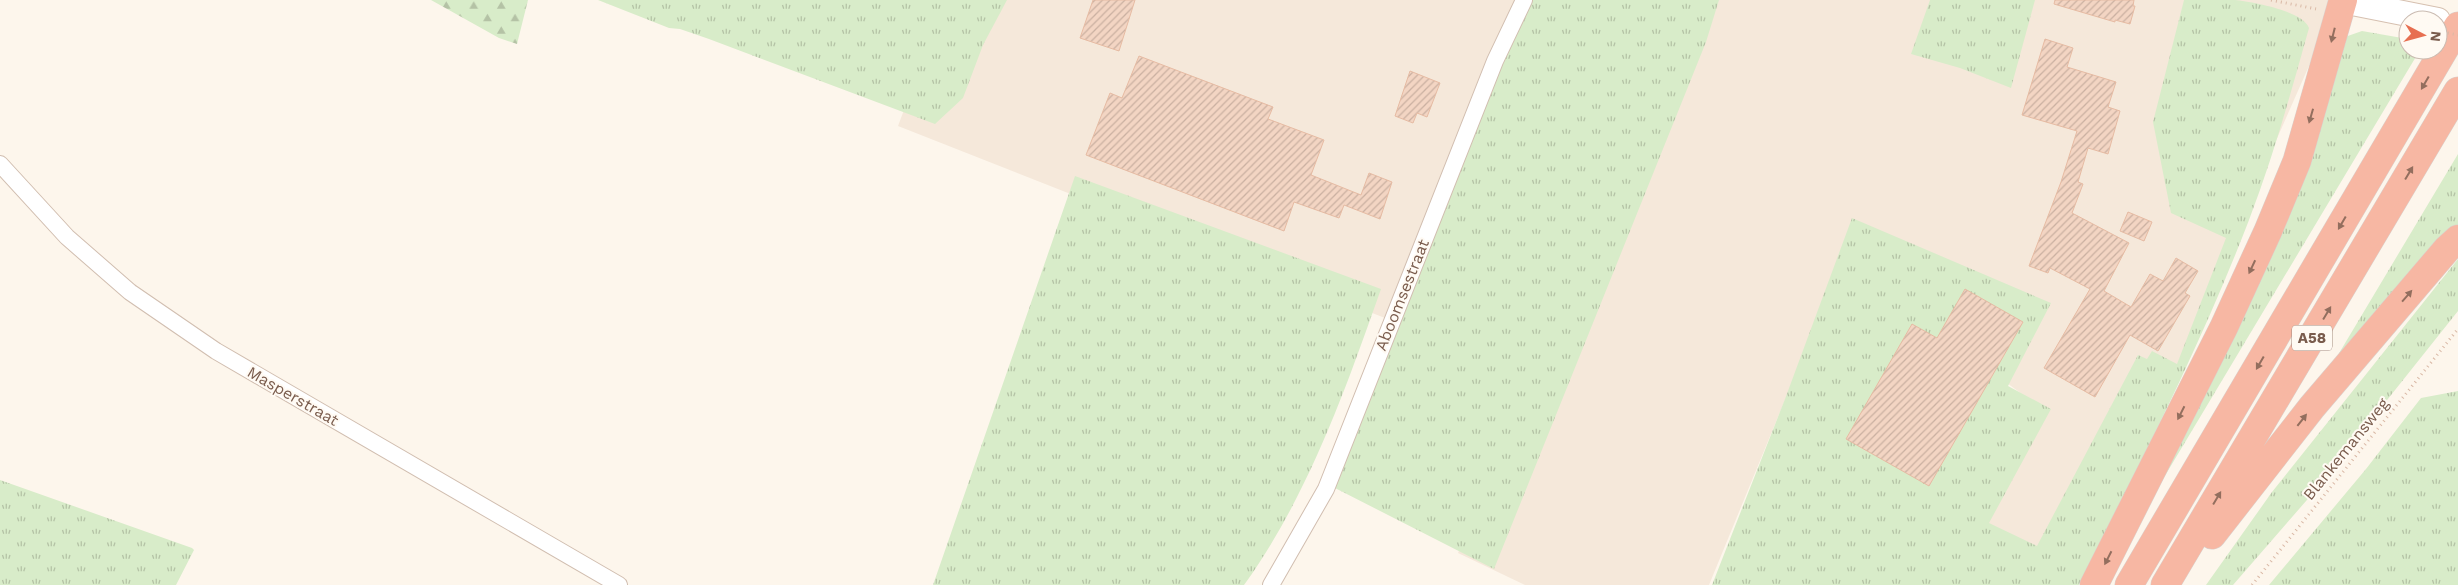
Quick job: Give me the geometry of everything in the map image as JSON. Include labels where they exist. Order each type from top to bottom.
[{"type":"highway","points":[[2094,585],[2224,327],[2272,222],[2297,162],[2342,1]]},
{"type":"highway","name":"A58","points":[[2129,585],[2458,25]]},
{"type":"highway","name":"A58","points":[[2165,585],[2458,91]]},
{"type":"highway","name":"A58","points":[[2172,585],[2312,407],[2447,249],[2458,239]]},
{"type":"main road","points":[[2342,1],[2398,13]]},
{"type":"street","name":"Aboomsestraat","points":[[1271,585],[1326,489],[1495,61],[1524,0]]},
{"type":"street","name":"Masperstraat","points":[[0,164],[67,237],[130,292],[200,340],[619,585]]},
{"type":"path","name":"Blankemansweg","points":[[2252,585],[2458,329]]},
{"type":"shaded area","points":[[945,0],[1560,0],[1418,331],[898,126]]},
{"type":"shaded area","points":[[1699,0],[2335,0],[2316,50],[2083,578],[1959,523],[2038,406],[2007,383],[1858,222],[1709,585],[1525,585],[1458,553],[1702,1]]},
{"type":"green space","points":[[431,0],[528,0],[517,44],[499,38]]},
{"type":"green space","points":[[598,0],[1007,0],[983,45],[963,98],[935,124],[709,39],[680,29],[669,28]]},
{"type":"green space","points":[[1531,0],[1719,0],[1706,42],[1494,569],[1335,488],[1491,89]]},
{"type":"green space","points":[[1930,0],[2035,0],[2011,88],[1960,68],[1911,54]]},
{"type":"green space","points":[[2184,0],[2235,0],[2265,5],[2288,12],[2305,22],[2309,28],[2266,173],[2230,267],[2190,359],[2079,585],[1712,585],[1785,399],[1852,218],[2051,303],[2008,386],[2051,409],[1989,523],[2037,546],[2138,355],[2147,359],[2152,351],[2177,364],[2226,238],[2171,213],[2153,122]]},
{"type":"green space","points":[[2362,31],[2398,37],[2398,60],[2414,60],[2160,484],[2342,38]]},
{"type":"green space","points":[[2458,154],[2458,225],[2332,365]]},
{"type":"green space","points":[[1075,176],[1381,289],[1339,404],[1306,479],[1267,551],[1244,585],[933,585]]},
{"type":"green space","points":[[2458,259],[2458,311],[2313,493],[2233,585],[2206,585],[2272,492]]},
{"type":"green space","points":[[2458,391],[2458,585],[2269,585],[2366,469],[2421,398]]},
{"type":"green space","points":[[0,480],[194,550],[176,585],[0,585]]},
{"type":"building","points":[[1093,0],[1135,0],[1119,51],[1080,38]]},
{"type":"building","points":[[2055,0],[2134,0],[2133,6],[2135,6],[2130,24],[2115,20],[2115,22],[2054,4]]},
{"type":"building","points":[[2045,39],[2073,48],[2067,67],[2116,82],[2108,107],[2120,111],[2108,154],[2088,148],[2078,182],[2083,184],[2072,213],[2129,243],[2104,291],[2131,307],[2150,274],[2163,281],[2176,258],[2198,271],[2185,293],[2190,296],[2158,351],[2130,335],[2095,397],[2044,368],[2090,289],[2050,268],[2048,273],[2029,266],[2061,182],[2077,131],[2022,115]]},
{"type":"building","points":[[1139,56],[1273,107],[1268,119],[1324,140],[1311,175],[1361,195],[1369,173],[1392,182],[1380,219],[1344,205],[1339,218],[1294,202],[1284,231],[1086,155],[1110,93],[1122,98]]},
{"type":"building","points":[[1410,71],[1440,83],[1427,117],[1417,113],[1413,123],[1395,116]]},
{"type":"building","points":[[2128,212],[2152,222],[2144,241],[2120,231]]},
{"type":"building","points":[[1965,289],[2023,322],[1929,486],[1846,439],[1912,324],[1937,338]]}]
